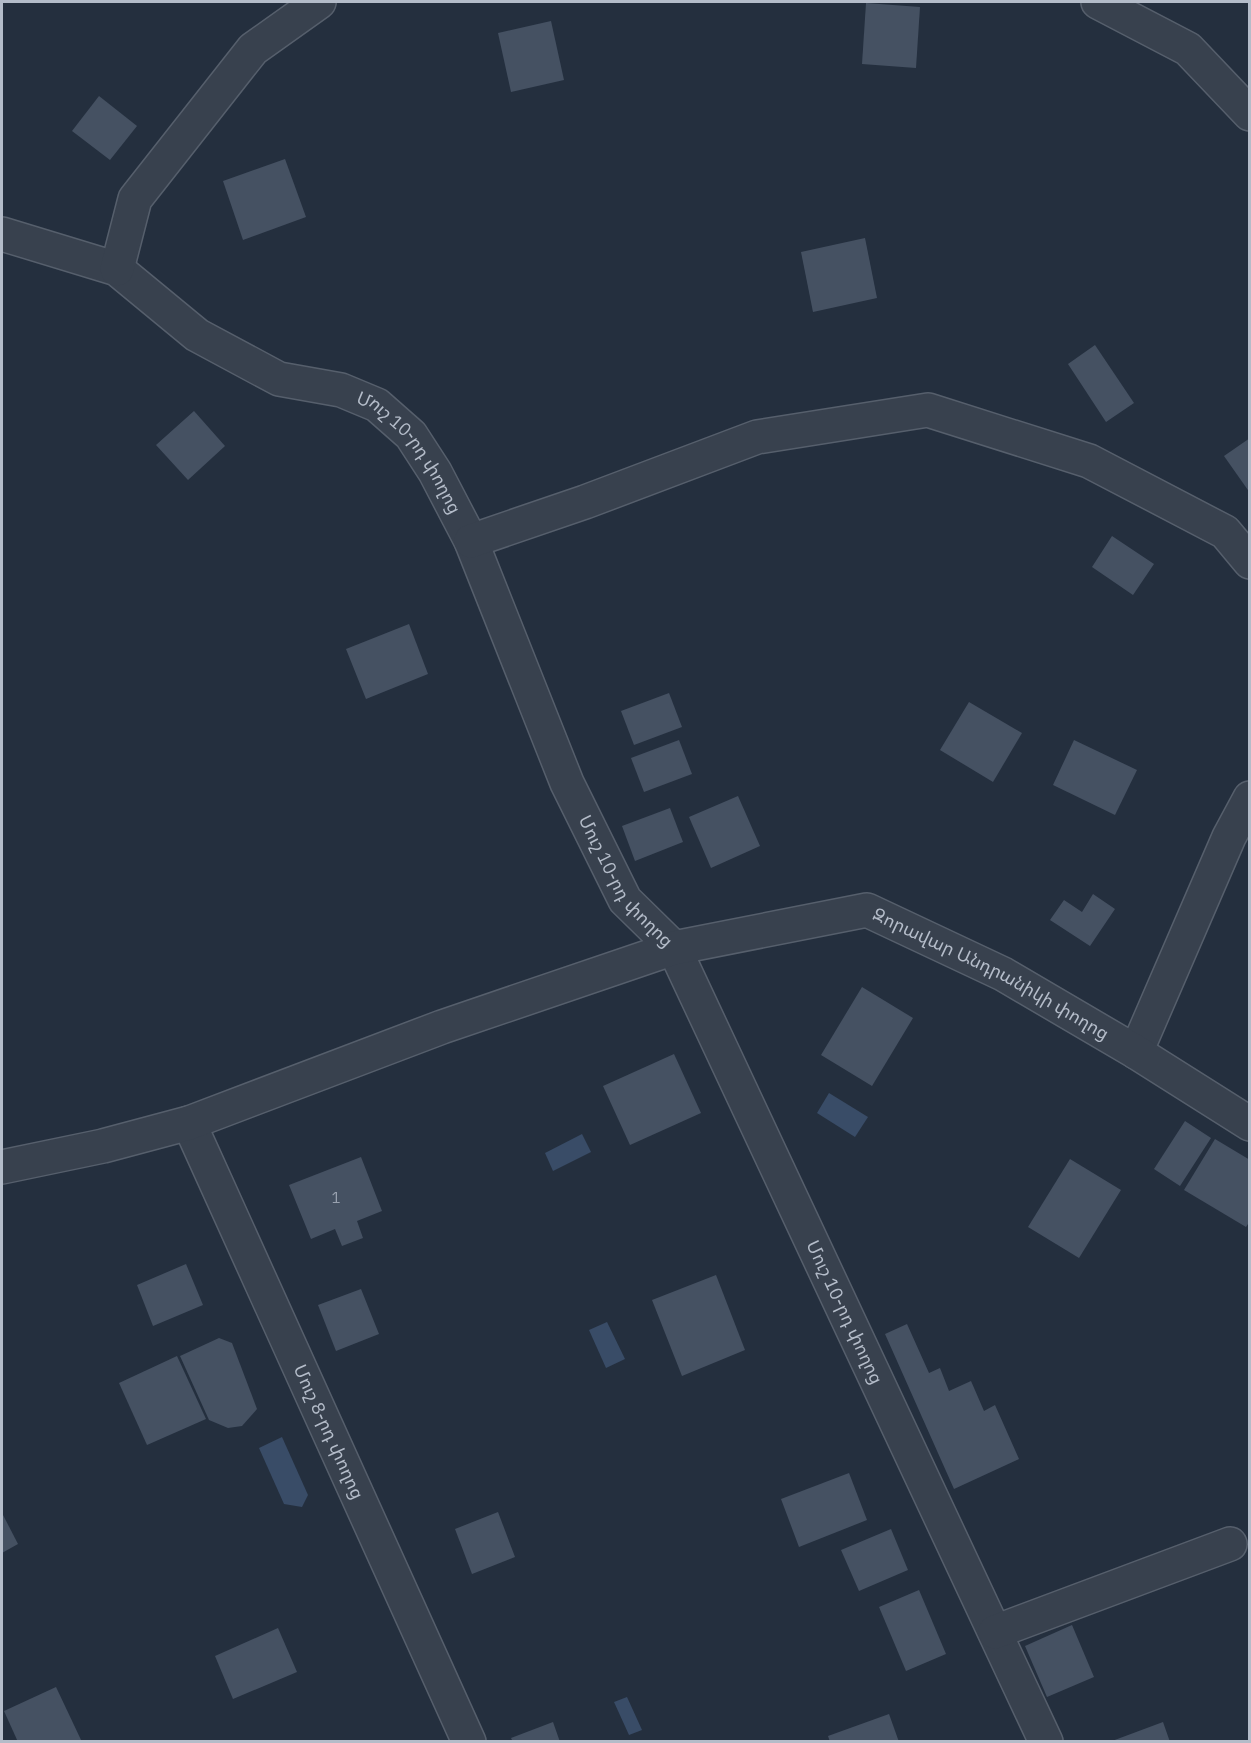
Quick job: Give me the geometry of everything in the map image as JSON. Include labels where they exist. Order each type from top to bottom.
[{"type":"street","points":[[117,269],[135,199],[253,49],[319,2]]},
{"type":"street","points":[[1098,2],[1188,49],[1250,114]]},
{"type":"street","name":"Մուշ 10-րդ փողոց","points":[[2,234],[117,269],[197,335],[279,379],[341,390],[377,405],[411,435],[435,472],[471,541],[567,783],[625,900],[674,948],[1046,1742]]},
{"type":"street","points":[[471,541],[585,502],[757,437],[928,410],[1089,461],[1225,532],[1250,562]]},
{"type":"street","points":[[1136,1052],[1229,837],[1250,798]]},
{"type":"street","name":"Զորավար Անդրանիկի փողոց","points":[[2,1167],[103,1146],[189,1123],[442,1027],[674,948],[867,910],[1003,974],[1136,1052],[1250,1124]]},
{"type":"street","name":"Մուշ 8-րդ փողոց","points":[[189,1123],[469,1742]]},
{"type":"street","points":[[995,1632],[1230,1544]]},
{"type":"water","points":[[829,1093],[868,1117],[855,1137],[817,1113]]},
{"type":"water","points":[[582,1134],[591,1152],[553,1171],[545,1153]]},
{"type":"water","points":[[607,1322],[625,1359],[606,1368],[589,1330]]},
{"type":"water","points":[[282,1437],[308,1495],[302,1507],[284,1504],[259,1448]]},
{"type":"water","points":[[627,1697],[642,1730],[629,1735],[614,1702]]},
{"type":"building","points":[[866,3],[920,7],[916,68],[862,64]]},
{"type":"building","points":[[551,21],[564,80],[511,92],[498,33]]},
{"type":"building","points":[[99,96],[137,126],[110,160],[72,131]]},
{"type":"building","points":[[285,159],[306,217],[243,240],[223,181]]},
{"type":"building","points":[[865,238],[877,298],[813,312],[801,252]]},
{"type":"building","points":[[1095,345],[1134,403],[1106,422],[1068,364]]},
{"type":"building","points":[[194,411],[225,446],[188,480],[156,445]]},
{"type":"building","points":[[1250,438],[1250,493],[1224,456]]},
{"type":"building","points":[[1112,536],[1154,564],[1133,595],[1092,567]]},
{"type":"building","points":[[409,624],[428,674],[366,699],[346,649]]},
{"type":"building","points":[[669,693],[682,727],[634,745],[621,711]]},
{"type":"building","points":[[969,702],[1022,733],[993,782],[940,750]]},
{"type":"building","points":[[679,740],[692,774],[644,792],[631,758]]},
{"type":"building","points":[[1074,740],[1137,770],[1115,815],[1053,785]]},
{"type":"building","points":[[738,796],[760,846],[711,868],[689,817]]},
{"type":"building","points":[[670,808],[683,842],[635,861],[622,826]]},
{"type":"building","points":[[1093,894],[1115,909],[1090,946],[1050,920],[1064,900],[1082,912]]},
{"type":"building","points":[[862,987],[913,1018],[872,1086],[821,1055]]},
{"type":"building","points":[[674,1054],[701,1113],[630,1145],[603,1086]]},
{"type":"building","points":[[1185,1121],[1211,1138],[1180,1186],[1154,1169]]},
{"type":"building","points":[[1215,1139],[1250,1160],[1250,1221],[1246,1227],[1184,1190]]},
{"type":"building","points":[[361,1157],[382,1211],[357,1221],[363,1238],[342,1246],[335,1229],[311,1239],[289,1185]]},
{"type":"building","points":[[1070,1159],[1121,1190],[1079,1258],[1028,1227]]},
{"type":"building","points":[[186,1264],[203,1305],[153,1326],[137,1285]]},
{"type":"building","points":[[716,1275],[745,1350],[682,1376],[652,1300]]},
{"type":"building","points":[[361,1289],[379,1334],[336,1351],[318,1305]]},
{"type":"building","points":[[907,1324],[929,1373],[940,1368],[949,1391],[971,1381],[984,1411],[995,1405],[1019,1459],[954,1489],[885,1334]]},
{"type":"building","points":[[219,1338],[232,1343],[257,1409],[242,1426],[228,1428],[209,1420],[180,1356]]},
{"type":"building","points":[[177,1356],[206,1419],[147,1445],[119,1383]]},
{"type":"building","points":[[849,1473],[867,1520],[799,1547],[781,1499]]},
{"type":"building","points":[[498,1512],[515,1557],[472,1574],[455,1529]]},
{"type":"building","points":[[2,1513],[18,1544],[2,1553]]},
{"type":"building","points":[[891,1529],[908,1570],[859,1591],[841,1550]]},
{"type":"building","points":[[919,1590],[946,1654],[906,1671],[879,1607]]},
{"type":"building","points":[[1072,1625],[1094,1677],[1047,1697],[1025,1646]]},
{"type":"building","points":[[278,1628],[297,1672],[233,1699],[215,1656]]},
{"type":"building","points":[[56,1687],[82,1742],[18,1742],[4,1711]]},
{"type":"building","points":[[889,1714],[899,1742],[830,1742],[828,1736]]},
{"type":"building","points":[[553,1722],[560,1742],[513,1742],[511,1738]]},
{"type":"building","points":[[1163,1722],[1170,1742],[1112,1742],[1112,1741]]}]
